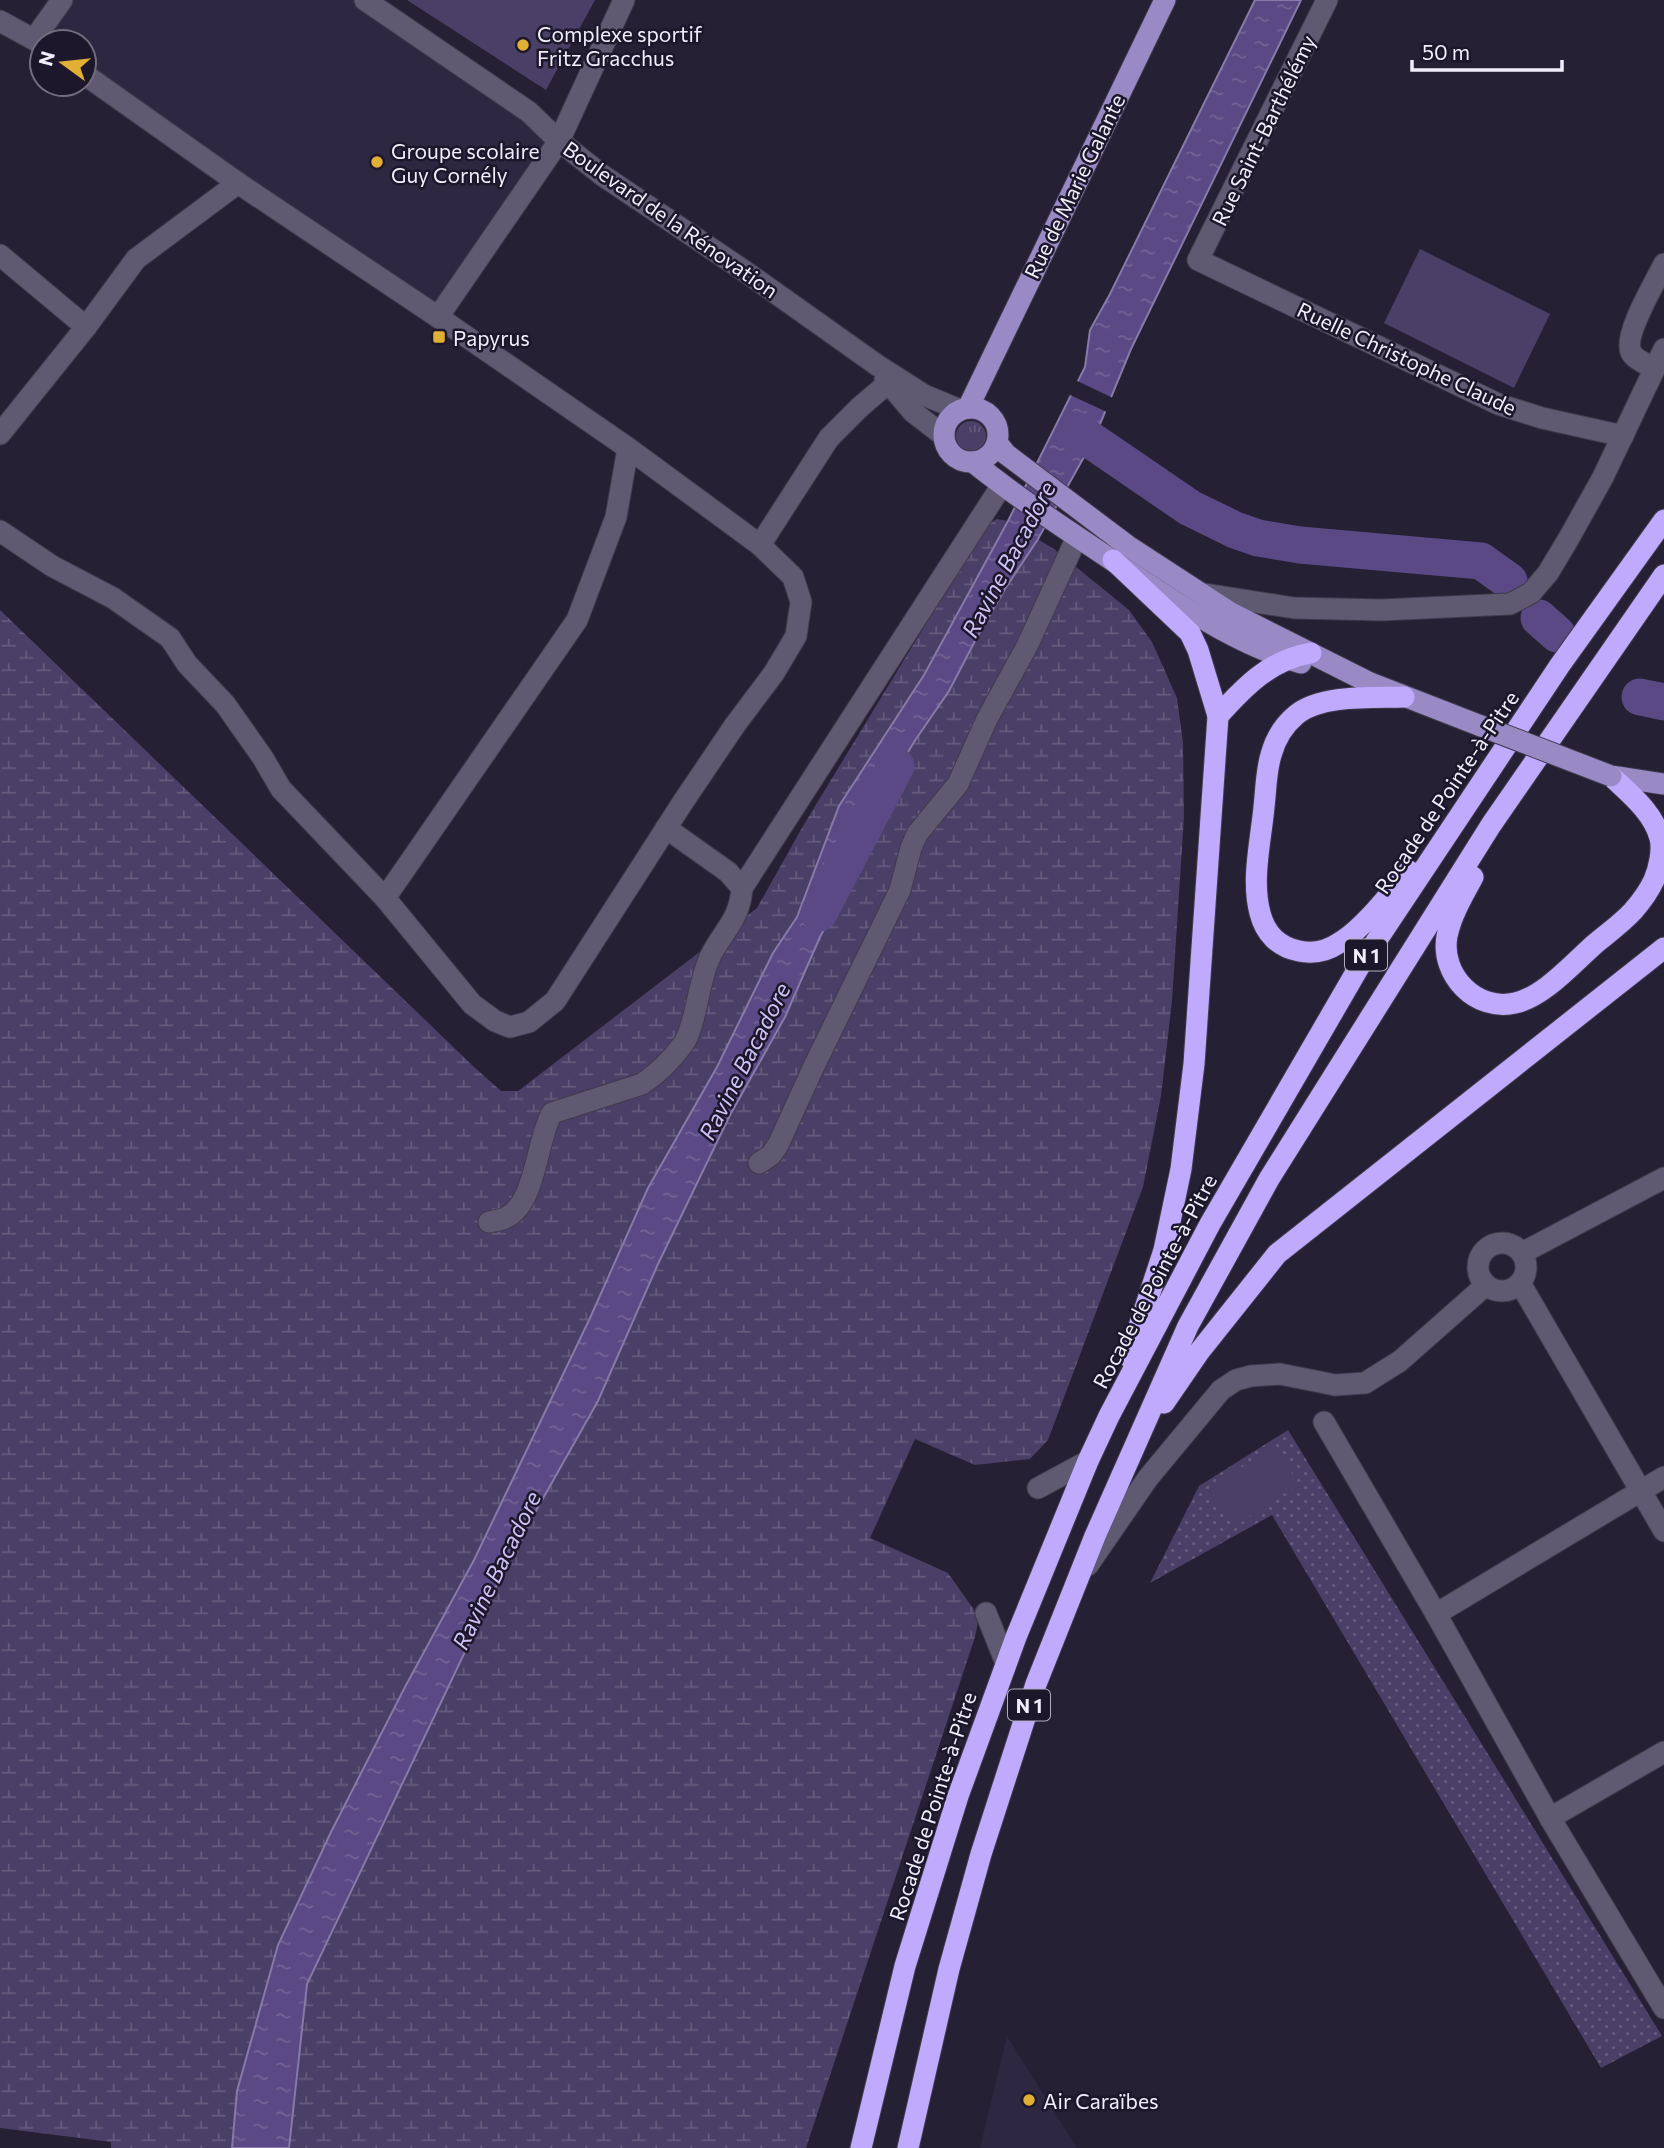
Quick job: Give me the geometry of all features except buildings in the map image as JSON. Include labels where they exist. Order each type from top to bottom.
[{"type":"highway","name":"Rocade de Pointe-à-Pitre","points":[[861,2148],[905,1966],[958,1796],[1006,1663],[1109,1416],[1210,1224],[1359,967],[1560,665],[1664,520]]},
{"type":"highway","points":[[1109,1416],[1164,1250],[1181,1169],[1195,1064],[1218,716],[1198,650],[1189,633],[1113,560]]},
{"type":"highway","name":"N 1","points":[[908,2148],[949,1969],[981,1854],[1036,1684],[1133,1448],[1188,1326],[1269,1179],[1491,825],[1664,575]]},
{"type":"highway","points":[[1218,716],[1244,686],[1286,659],[1311,653]]},
{"type":"highway","points":[[1404,696],[1352,698],[1323,703],[1298,713],[1278,736],[1269,764],[1256,891],[1260,912],[1275,941],[1290,950],[1307,953],[1325,951],[1341,943],[1392,891],[1474,795]]},
{"type":"highway","points":[[1491,825],[1485,856],[1451,922],[1447,953],[1459,983],[1472,997],[1487,1002],[1518,1003],[1542,990],[1632,912],[1653,880],[1660,859],[1660,840],[1653,820],[1611,776]]},
{"type":"highway","points":[[1133,1448],[1199,1352],[1277,1254],[1664,948]]},
{"type":"main road","name":"Rue de Marie Galante","points":[[944,436],[949,418],[964,409],[984,373],[1165,0]]},
{"type":"main road","points":[[984,373],[992,416],[997,425],[1002,449],[1128,546],[1197,593],[1368,682]]},
{"type":"main road","points":[[964,409],[979,408],[992,416]]},
{"type":"main road","points":[[944,436],[946,447],[957,458],[988,474],[1077,537],[1216,628],[1253,647],[1368,682],[1611,776],[1664,784]]},
{"type":"main road","points":[[988,474],[988,457],[1002,449]]},
{"type":"street","points":[[46,28],[62,0]]},
{"type":"street","name":"Boulevard de la Rénovation","points":[[365,0],[530,112],[559,141],[602,175],[877,365],[917,391],[964,409]]},
{"type":"street","points":[[438,317],[559,141],[624,0]]},
{"type":"street","name":"Rue Saint-Barthélémy","points":[[1198,260],[1327,0]]},
{"type":"street","points":[[0,21],[28,36]]},
{"type":"street","points":[[0,531],[52,566],[113,598],[170,638],[187,664],[225,704],[281,789],[385,898],[472,1004],[495,1021],[510,1027],[529,1022],[555,1001],[666,828],[774,673],[796,636],[801,602],[793,576],[760,545],[628,448],[238,184],[98,84]]},
{"type":"street","points":[[0,434],[86,327],[136,259],[238,184]]},
{"type":"street","points":[[0,255],[86,327]]},
{"type":"street","name":"Ruelle Christophe Claude","points":[[1198,260],[1498,404],[1542,418],[1623,436]]},
{"type":"street","points":[[1653,369],[1634,356],[1630,351],[1630,342],[1635,324],[1664,264]]},
{"type":"street","points":[[1197,593],[1294,608],[1382,610],[1510,604],[1531,593],[1548,573],[1603,477],[1664,349]]},
{"type":"street","name":"Boulevard de la Rénovation","points":[[877,365],[887,384],[913,412],[944,436]]},
{"type":"street","points":[[760,545],[829,438],[887,384]]},
{"type":"street","points":[[385,898],[577,620],[616,517],[628,448]]},
{"type":"street","points":[[489,1222],[507,1218],[529,1190],[542,1133],[552,1113],[642,1084],[653,1077],[684,1042],[710,955],[739,912],[742,888],[988,474]]},
{"type":"street","points":[[759,1163],[771,1155],[778,1145],[900,890],[911,848],[918,834],[958,784],[986,719],[1027,646],[1077,537]]},
{"type":"street","points":[[666,828],[728,872],[742,888]]},
{"type":"street","points":[[1522,1253],[1664,1178]]},
{"type":"street","points":[[1506,1243],[1522,1253],[1526,1272],[1520,1283],[1503,1292],[1486,1285],[1478,1268],[1479,1259],[1488,1247],[1506,1243]]},
{"type":"street","points":[[1520,1283],[1664,1531]]},
{"type":"street","points":[[1077,1581],[1148,1478],[1221,1391],[1236,1380],[1280,1374],[1335,1385],[1365,1383],[1400,1361],[1486,1285]]},
{"type":"street","points":[[1324,1423],[1436,1614],[1550,1818],[1664,2008]]},
{"type":"street","points":[[1038,1488],[1088,1461]]},
{"type":"street","points":[[1436,1614],[1664,1477]]},
{"type":"street","points":[[986,1613],[1006,1663]]},
{"type":"street","points":[[1550,1818],[1664,1752]]},
{"type":"shaded area","name":"Groupe scolaire Guy Cornély","points":[[62,0],[365,0],[559,141],[438,317],[98,84],[98,28],[49,28]]},
{"type":"shaded area","points":[[1007,2036],[1077,2148],[980,2148]]},
{"type":"green space","name":"Complexe sportif Fritz Gracchus","points":[[407,0],[595,0],[546,90]]},
{"type":"green space","points":[[1420,249],[1550,314],[1514,388],[1384,323]]},
{"type":"green space","points":[[971,421],[982,425],[986,436],[982,447],[971,451],[960,447],[956,436],[960,425]]},
{"type":"green space","points":[[997,519],[1008,521],[1054,549],[1129,610],[1152,642],[1177,698],[1183,743],[1184,817],[1172,1001],[1161,1096],[1143,1187],[1048,1440],[1030,1459],[975,1465],[915,1439],[870,1538],[948,1573],[979,1617],[975,1637],[806,2148],[111,2148],[111,2142],[0,2128],[0,610],[474,1067],[501,1091],[518,1091],[757,908],[803,826],[986,525]]},
{"type":"green space","points":[[1288,1430],[1662,2036],[1601,2068],[1272,1515],[1150,1583],[1199,1486]]},
{"type":"green space","points":[[1274,1446],[1299,1484],[1234,1527],[1209,1489]]},
{"type":"water","points":[[1255,0],[1301,0],[1131,349],[1093,441],[1038,539],[976,639],[949,691],[876,804],[843,867],[849,882],[820,937],[785,1017],[730,1115],[658,1264],[598,1401],[511,1555],[307,1984],[289,2148],[232,2148],[237,2091],[278,1945],[331,1832],[474,1560],[590,1318],[648,1188],[717,1067],[773,953],[797,917],[839,806],[924,675],[1008,521],[1085,367],[1090,330]]},
{"type":"pier","points":[[1075,380],[1113,398],[1109,413],[1068,394]]},
{"type":"waterway","points":[[1076,430],[1190,508],[1235,530],[1258,538],[1300,545],[1481,561],[1509,581]]},
{"type":"waterway","points":[[1539,618],[1557,634]]},
{"type":"waterway","points":[[1640,697],[1664,702]]},
{"type":"waterway","name":"Ravine Bacadore","points":[[819,913],[896,766]]},
{"type":"place","name":"Complexe sportif Fritz Gracchus","points":[[523,45]]},
{"type":"place","name":"Groupe scolaire Guy Cornély","points":[[377,162]]},
{"type":"place","name":"Papyrus","points":[[439,337]]},
{"type":"place","name":"Air Caraïbes","points":[[1029,2100]]}]
